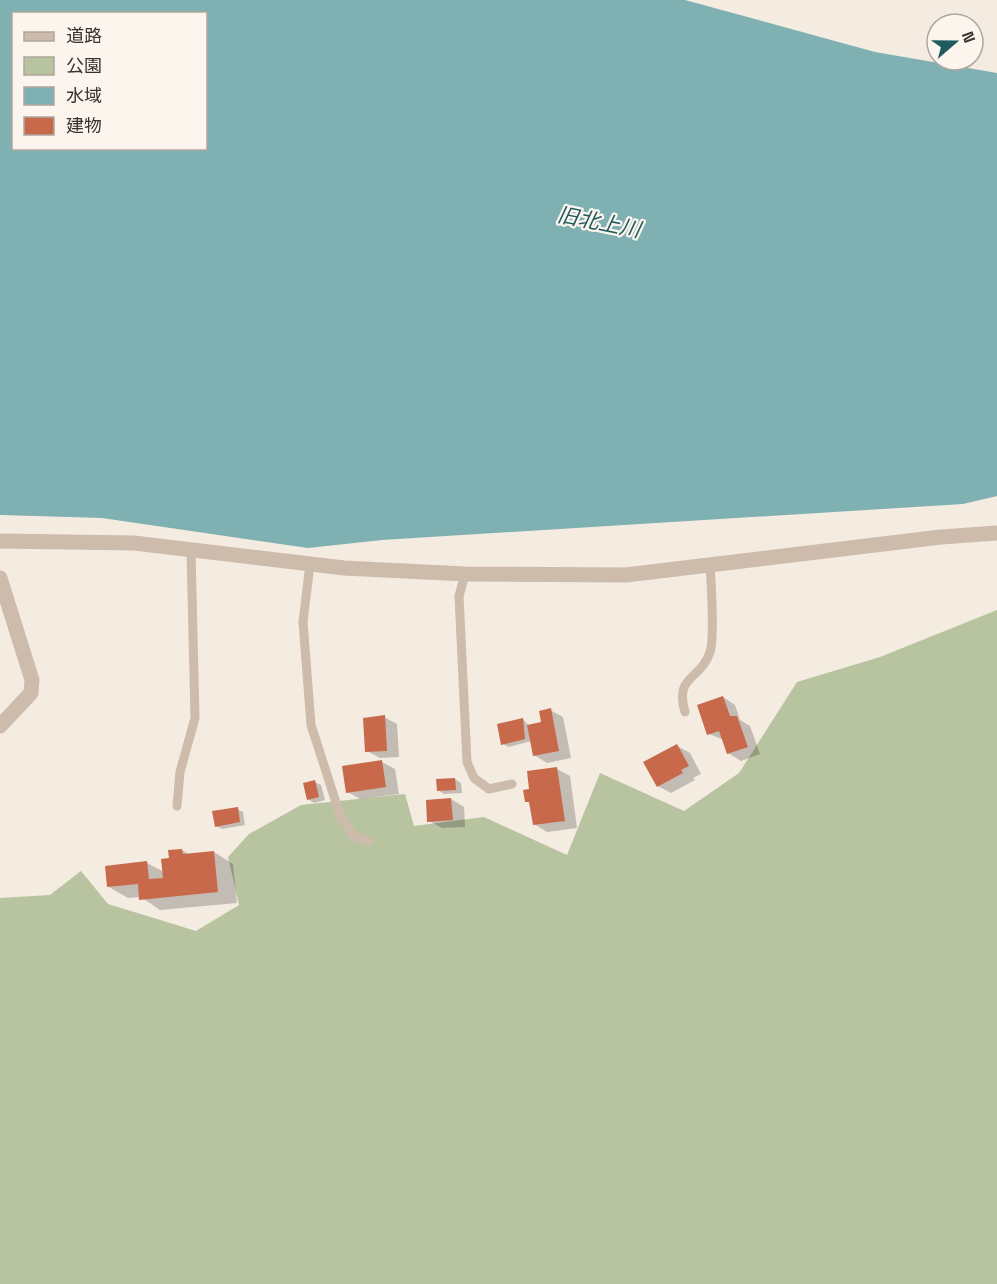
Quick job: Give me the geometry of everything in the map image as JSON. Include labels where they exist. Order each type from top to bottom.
[{"type":"street","points":[[0,541],[134,543],[310,564],[465,574],[626,574],[997,533]]},
{"type":"street","points":[[0,578],[32,680],[31,693],[0,726]]},
{"type":"lane","points":[[177,806],[180,772],[195,718],[191,551]]},
{"type":"lane","points":[[310,564],[303,622],[311,725],[341,818],[355,837],[369,841]]},
{"type":"lane","points":[[685,712],[681,697],[684,684],[697,671],[710,652],[710,564]]},
{"type":"lane","points":[[465,574],[459,596],[467,762],[474,778],[489,789],[512,784]]},
{"type":"green space","points":[[997,610],[997,1284],[0,1284],[0,898],[50,895],[81,871],[108,904],[196,931],[239,905],[228,857],[249,834],[301,805],[405,794],[414,826],[484,817],[567,855],[600,773],[684,811],[739,773],[797,682],[880,657]]},
{"type":"water","name":"旧北上川","points":[[0,0],[685,0],[875,52],[925,61],[925,72],[985,71],[997,73],[997,496],[963,504],[382,540],[308,548],[102,518],[0,515]]},
{"type":"building","points":[[723,696],[730,716],[737,716],[748,747],[727,754],[719,731],[707,735],[697,705]]},
{"type":"building","points":[[551,708],[559,751],[533,756],[527,725],[541,722],[539,711]]},
{"type":"building","points":[[385,715],[387,751],[365,752],[363,718]]},
{"type":"building","points":[[523,718],[525,739],[501,745],[497,724]]},
{"type":"building","points":[[677,744],[689,766],[681,770],[683,773],[657,787],[643,762]]},
{"type":"building","points":[[382,760],[386,787],[346,793],[342,766]]},
{"type":"building","points":[[557,767],[565,821],[533,825],[529,802],[525,802],[523,790],[529,789],[527,771]]},
{"type":"building","points":[[455,778],[456,790],[437,791],[436,779]]},
{"type":"building","points":[[315,780],[319,797],[307,800],[303,783]]},
{"type":"building","points":[[451,798],[453,820],[427,822],[426,800]]},
{"type":"building","points":[[238,807],[240,822],[215,827],[212,811]]},
{"type":"building","points":[[182,849],[183,854],[214,851],[218,892],[139,900],[138,884],[107,887],[105,866],[147,861],[149,879],[163,878],[161,859],[169,858],[168,850]]}]
